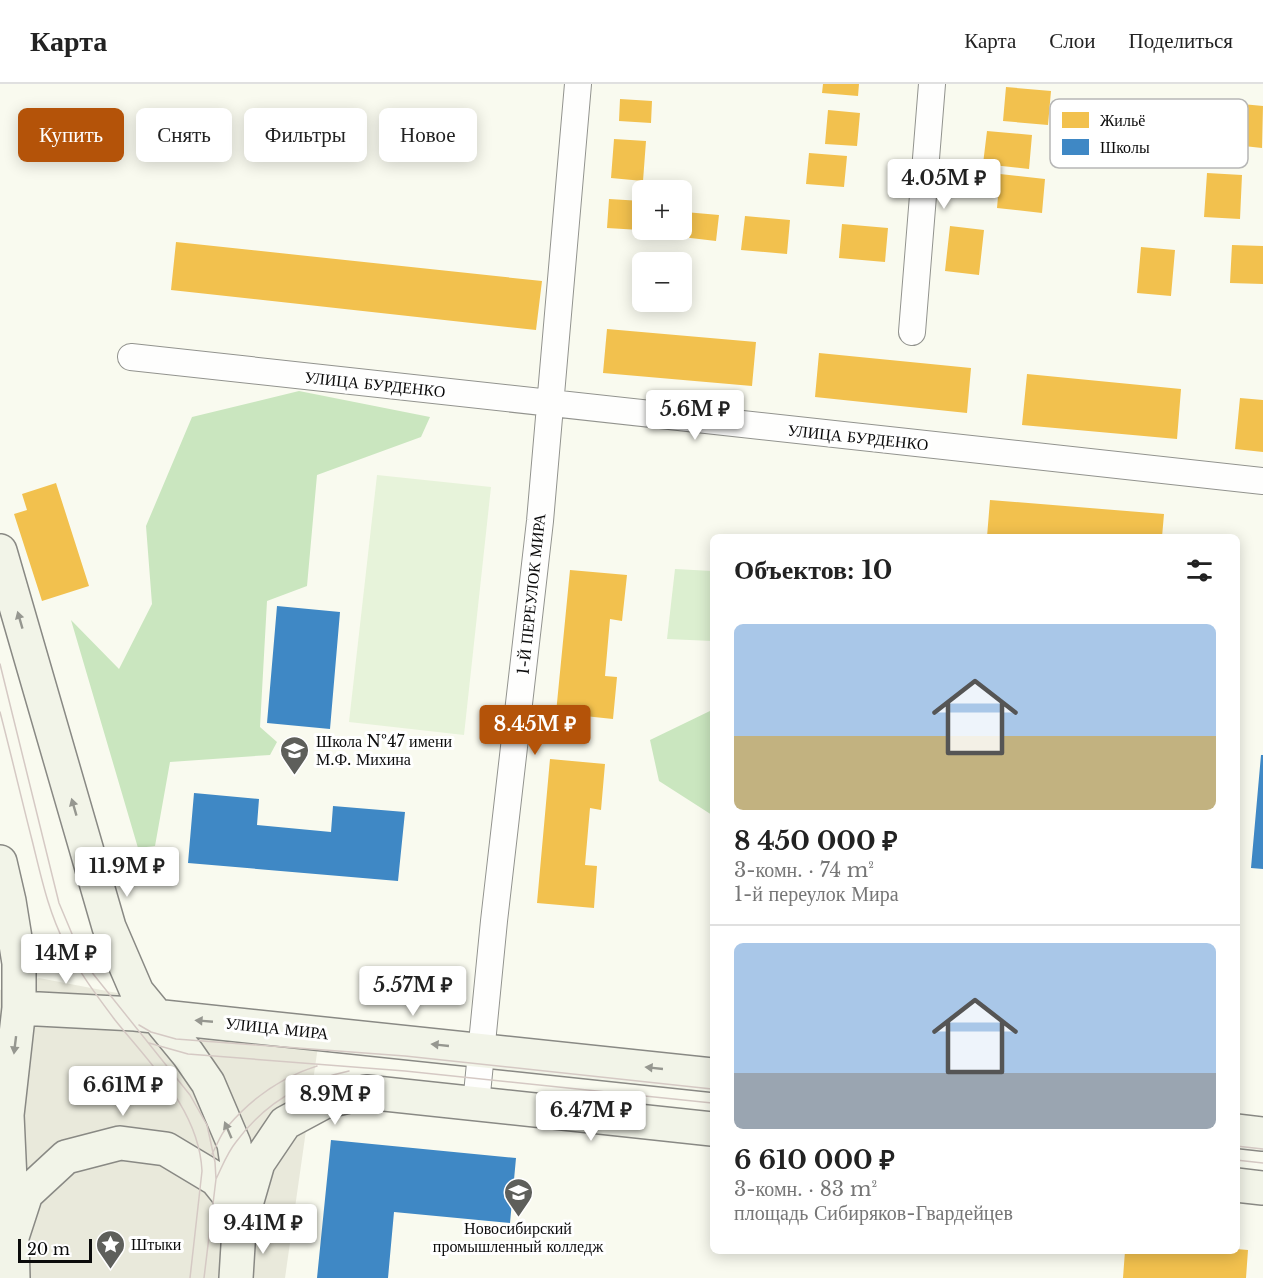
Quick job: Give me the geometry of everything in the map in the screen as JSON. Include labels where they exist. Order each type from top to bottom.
[{"type":"main road","points":[[0,551],[109,927],[137,992],[188,1054],[208,1083],[234,1144],[241,1190],[236,1278]]},
{"type":"main road","points":[[0,862],[19,963],[10,1011],[3,1101],[13,1278]]},
{"type":"main road","name":"УЛИЦА МИРА","points":[[10,1011],[125,1013],[710,1075]]},
{"type":"main road","points":[[239,1229],[258,1163],[285,1123],[324,1102],[366,1092],[710,1129]]},
{"type":"main road","points":[[1240,1131],[1263,1134]]},
{"type":"main road","points":[[12,1237],[26,1194],[66,1156],[120,1143],[166,1149],[216,1179],[228,1194],[239,1229]]},
{"type":"main road","points":[[1240,1185],[1263,1188]]},
{"type":"street","name":"1-Й ПЕРЕУЛОК МИРА","points":[[476,1104],[540,522],[549,403],[561,302],[578,84]]},
{"type":"street","points":[[912,332],[932,84]]},
{"type":"street","name":"УЛИЦА БУРДЕНКО","points":[[131,357],[1263,481]]},
{"type":"green space","points":[[299,391],[430,417],[421,437],[317,475],[307,586],[267,601],[260,727],[277,742],[270,755],[170,762],[155,846],[138,848],[71,620],[119,669],[152,604],[146,526],[192,417]]},
{"type":"green space","points":[[377,475],[491,487],[464,735],[349,722]]},
{"type":"green space","points":[[675,569],[710,571],[710,641],[667,639]]},
{"type":"green space","points":[[710,711],[710,814],[659,781],[650,740]]},
{"type":"shaded area","points":[[39,978],[320,1032],[285,1278],[0,1278],[0,990]]},
{"type":"building: Жильё","points":[[823,84],[859,84],[858,96],[822,93]]},
{"type":"building: Жильё","points":[[1006,87],[1051,91],[1048,125],[1003,121]]},
{"type":"building: Жильё","points":[[620,99],[652,101],[651,123],[619,121]]},
{"type":"building: Жильё","points":[[1248,105],[1263,106],[1262,148],[1248,146]]},
{"type":"building: Жильё","points":[[828,110],[860,113],[857,146],[825,144]]},
{"type":"building: Жильё","points":[[987,131],[1032,135],[1029,169],[983,164]]},
{"type":"building: Жильё","points":[[614,139],[646,141],[643,180],[611,178]]},
{"type":"building: Жильё","points":[[809,153],[847,156],[844,187],[806,184]]},
{"type":"building: Жильё","points":[[1207,173],[1242,175],[1240,219],[1204,217]]},
{"type":"building: Жильё","points":[[1000,174],[1045,179],[1042,213],[997,208]]},
{"type":"building: Жильё","points":[[609,199],[632,200],[632,230],[607,228]]},
{"type":"building: Жильё","points":[[692,213],[719,215],[716,241],[692,238]]},
{"type":"building: Жильё","points":[[745,216],[790,220],[787,254],[741,250]]},
{"type":"building: Жильё","points":[[842,224],[888,228],[885,262],[839,258]]},
{"type":"building: Жильё","points":[[950,226],[984,230],[979,275],[945,271]]},
{"type":"building: Жильё","points":[[176,242],[542,281],[536,330],[171,290]]},
{"type":"building: Жильё","points":[[1232,245],[1263,246],[1263,284],[1230,283]]},
{"type":"building: Жильё","points":[[1141,247],[1175,250],[1171,296],[1137,293]]},
{"type":"building: Жильё","points":[[607,329],[756,342],[752,386],[603,373]]},
{"type":"building: Жильё","points":[[819,353],[971,368],[967,413],[815,397]]},
{"type":"building: Жильё","points":[[1027,374],[1181,389],[1177,439],[1022,425]]},
{"type":"building: Жильё","points":[[1240,398],[1263,400],[1263,452],[1235,449]]},
{"type":"building: Жильё","points":[[56,483],[89,586],[42,601],[14,514],[27,510],[22,494]]},
{"type":"building: Жильё","points":[[990,500],[1164,514],[1162,534],[987,534]]},
{"type":"building: Жильё","points":[[570,570],[627,575],[622,621],[610,619],[605,676],[617,677],[613,719],[556,713]]},
{"type":"building: Жильё","points":[[550,759],[605,764],[601,810],[590,808],[585,865],[597,866],[594,908],[537,903]]},
{"type":"building: Жильё","points":[[1240,1249],[1248,1250],[1246,1278],[1123,1278],[1125,1254],[1240,1254]]},
{"type":"building: Школы","points":[[277,606],[340,612],[330,729],[267,723]]},
{"type":"building: Школы","points":[[1261,755],[1263,755],[1263,869],[1251,868]]},
{"type":"building: Школы","points":[[194,793],[259,799],[257,825],[331,832],[333,806],[405,812],[398,881],[188,863]]},
{"type":"building: Школы","points":[[331,1140],[516,1158],[510,1223],[394,1212],[388,1278],[317,1278]]},
{"type":"tram line","points":[[0,664],[59,903],[75,941],[90,970],[190,1095],[207,1125],[215,1162],[216,1179],[204,1278]]},
{"type":"tram line","points":[[0,712],[42,880],[59,932],[88,983],[115,1020],[158,1071],[183,1108],[192,1128],[199,1149],[202,1171],[190,1278]]},
{"type":"tram line","points":[[139,1025],[151,1032],[176,1039],[405,1056],[710,1089]]},
{"type":"tram line","points":[[149,1043],[188,1054],[405,1071],[710,1103]]},
{"type":"tram line","points":[[212,1154],[226,1129],[247,1106],[280,1082],[317,1066]]},
{"type":"tram line","points":[[216,1179],[236,1142],[247,1128],[272,1105],[315,1081],[349,1071]]},
{"type":"tram line","points":[[1240,1146],[1263,1149]]},
{"type":"tram line","points":[[1240,1160],[1263,1163]]},
{"type":"place","name":"Школа №47 имени М.Ф. Михина","points":[[295,776]]},
{"type":"place","name":"Новосибирский промышленный колледж","points":[[518,1218]]},
{"type":"place","name":"Штыки","points":[[110,1270]]}]
